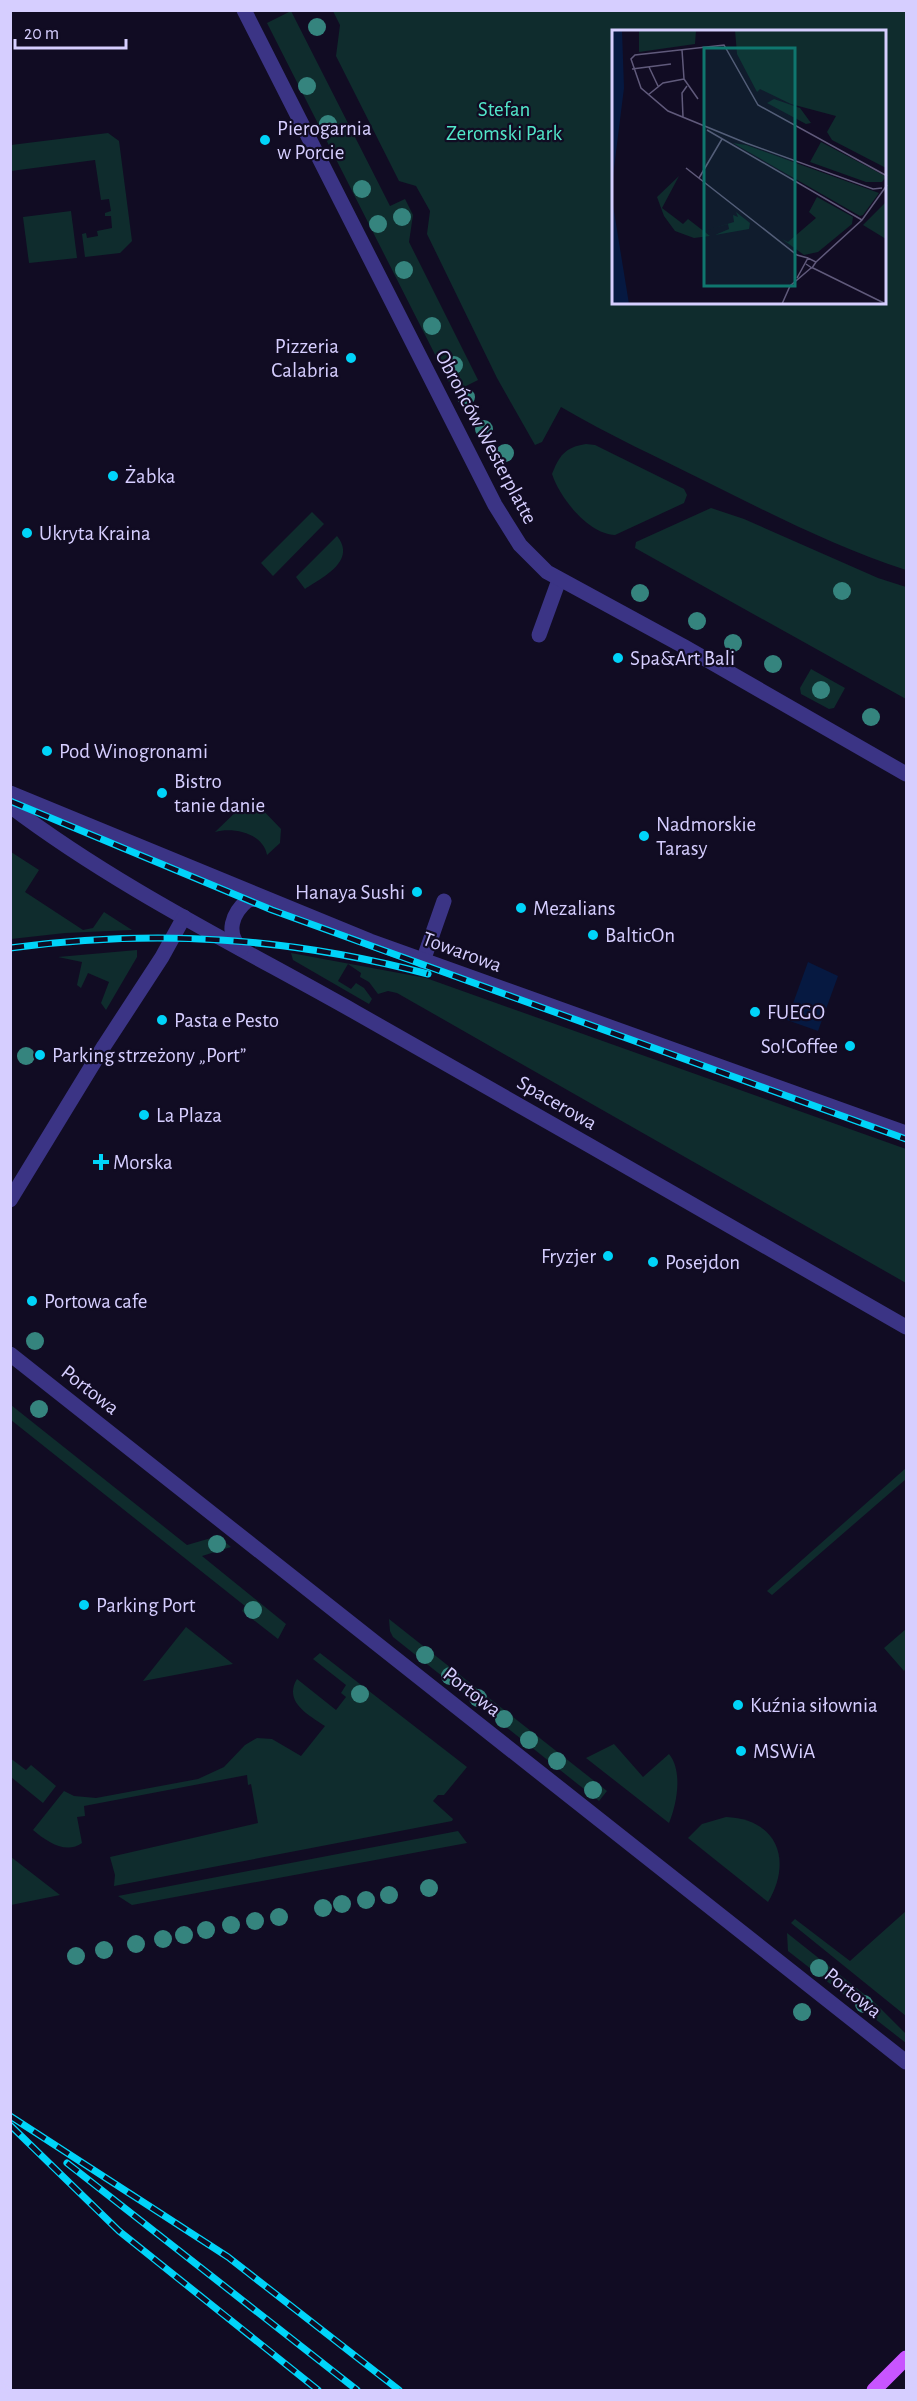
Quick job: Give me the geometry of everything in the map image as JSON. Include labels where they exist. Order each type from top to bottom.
[{"type":"main road","points":[[873,2391],[906,2358]]},
{"type":"street","name":"Obrońców Westerplatte","points":[[244,10],[495,505],[520,545],[541,567],[559,580],[683,646],[906,774]]},
{"type":"street","points":[[539,635],[559,580]]},
{"type":"street","name":"Towarowa","points":[[10,793],[423,961],[906,1132]]},
{"type":"street","points":[[10,806],[50,836],[117,879],[184,917],[162,957],[104,1046],[10,1200]]},
{"type":"street","points":[[241,949],[232,932],[234,915],[248,900],[267,898]]},
{"type":"street","points":[[423,961],[444,901]]},
{"type":"street","name":"Spacerowa","points":[[184,917],[906,1328]]},
{"type":"street","name":"Portowa","points":[[10,1354],[906,2062]]},
{"type":"green space","points":[[291,11],[390,206],[405,199],[413,215],[409,242],[478,380],[454,392],[267,23]]},
{"type":"green space","name":"Stefan Zeromski Park","points":[[333,11],[906,11],[906,570],[856,552],[782,519],[616,437],[561,407],[542,442],[535,445],[497,378],[427,234],[430,211],[416,186],[399,181],[336,56],[340,25]]},
{"type":"green space","points":[[108,133],[119,141],[132,241],[120,253],[85,257],[82,234],[86,233],[87,238],[98,236],[97,231],[112,228],[111,216],[105,216],[105,213],[111,211],[109,199],[101,200],[95,160],[11,171],[11,145]]},
{"type":"green space","points":[[71,211],[77,258],[29,263],[23,217]]},
{"type":"green space","points":[[586,444],[595,445],[684,489],[687,495],[684,503],[615,535],[605,533],[585,522],[561,494],[552,474],[564,453],[573,447]]},
{"type":"green space","points":[[711,508],[744,519],[878,578],[906,587],[906,699],[635,548],[636,542]]},
{"type":"green space","points":[[312,512],[324,524],[273,576],[261,563]]},
{"type":"green space","points":[[337,536],[343,553],[340,561],[328,574],[305,589],[296,577]]},
{"type":"green space","points":[[811,669],[845,688],[834,708],[829,709],[801,694],[800,688]]},
{"type":"green space","points":[[248,803],[257,804],[281,829],[280,843],[267,855],[260,841],[246,833],[230,830],[215,832]]},
{"type":"green space","points":[[11,852],[39,870],[25,892],[83,930],[93,928],[104,912],[132,930],[65,933],[11,939]]},
{"type":"green space","points":[[137,950],[137,957],[106,1010],[101,1003],[109,982],[88,973],[81,988],[77,985],[82,962],[58,957]]},
{"type":"green space","points":[[291,953],[426,978],[906,1149],[906,1283],[397,993],[388,991],[378,994],[369,982],[360,977],[361,973],[348,964],[338,981],[351,989],[356,983],[364,988],[372,999],[369,1004],[293,960]]},
{"type":"green space","points":[[11,1405],[187,1545],[218,1536],[231,1547],[202,1556],[286,1624],[278,1639],[242,1611],[245,1606],[11,1420]]},
{"type":"green space","points":[[906,1468],[906,1479],[772,1595],[767,1591]]},
{"type":"green space","points":[[389,1619],[607,1791],[599,1801],[393,1637]]},
{"type":"green space","points":[[186,1627],[233,1664],[143,1681]]},
{"type":"green space","points":[[906,1629],[906,1668],[904,1671],[884,1648]]},
{"type":"green space","points":[[320,1653],[467,1767],[444,1795],[438,1795],[433,1801],[453,1819],[452,1821],[114,1886],[115,1875],[110,1857],[258,1823],[251,1784],[248,1785],[247,1775],[84,1806],[85,1816],[77,1817],[82,1843],[69,1848],[56,1845],[33,1830],[64,1791],[74,1796],[96,1798],[198,1779],[224,1767],[245,1745],[257,1738],[272,1739],[301,1756],[325,1726],[305,1712],[295,1701],[293,1694],[297,1679],[336,1710],[346,1697],[341,1693],[346,1685],[313,1659]]},
{"type":"green space","points":[[614,1744],[643,1777],[669,1754],[676,1769],[677,1788],[669,1823],[586,1758]]},
{"type":"green space","points":[[10,1758],[26,1770],[31,1765],[56,1786],[43,1803],[11,1777]]},
{"type":"green space","points":[[726,1817],[758,1825],[776,1844],[779,1871],[768,1902],[688,1838],[702,1824]]},
{"type":"green space","points":[[458,1831],[467,1843],[132,1905],[118,1896]]},
{"type":"green space","points":[[11,1857],[60,1895],[11,1905]]},
{"type":"green space","points":[[906,1911],[906,2016],[791,1923],[795,1919],[850,1961]]},
{"type":"green space","points":[[787,1933],[874,2002],[906,2034],[906,2043],[788,1951]]},
{"type":"water","points":[[808,962],[838,976],[818,1031],[787,1020]]},
{"type":"railway","points":[[10,801],[272,910],[906,1139]]},
{"type":"railway","points":[[10,948],[117,939],[220,940],[324,952],[376,961],[428,974]]},
{"type":"railway","points":[[10,2116],[228,2257],[399,2390]]},
{"type":"railway","points":[[10,2125],[119,2231],[318,2390]]},
{"type":"railway","points":[[67,2163],[357,2390]]},
{"type":"place","name":"Pierogarnia w Porcie","points":[[265,140]]},
{"type":"place","name":"Pizzeria Calabria","points":[[351,358]]},
{"type":"place","name":"Żabka","points":[[113,476]]},
{"type":"place","name":"Ukryta Kraina","points":[[27,533]]},
{"type":"place","name":"Spa&Art Bali","points":[[618,658]]},
{"type":"place","name":"Pod Winogronami","points":[[47,751]]},
{"type":"place","name":"Bistro tanie danie","points":[[162,793]]},
{"type":"place","name":"Nadmorskie Tarasy","points":[[644,836]]},
{"type":"place","name":"Hanaya Sushi","points":[[417,892]]},
{"type":"place","name":"Mezalians","points":[[521,908]]},
{"type":"place","name":"BalticOn","points":[[593,935]]},
{"type":"place","name":"FUEGO","points":[[755,1012]]},
{"type":"place","name":"Pasta e Pesto","points":[[162,1020]]},
{"type":"place","name":"So!Coffee","points":[[850,1046]]},
{"type":"place","name":"Parking strzeżony „Port”","points":[[40,1055]]},
{"type":"place","name":"La Plaza","points":[[144,1115]]},
{"type":"place","name":"Morska","points":[[101,1162]]},
{"type":"place","name":"Fryzjer","points":[[608,1256]]},
{"type":"place","name":"Posejdon","points":[[653,1262]]},
{"type":"place","name":"Portowa cafe","points":[[32,1301]]},
{"type":"place","name":"Parking Port","points":[[84,1605]]},
{"type":"place","name":"Kuźnia siłownia","points":[[738,1705]]},
{"type":"place","name":"MSWiA","points":[[741,1751]]}]
